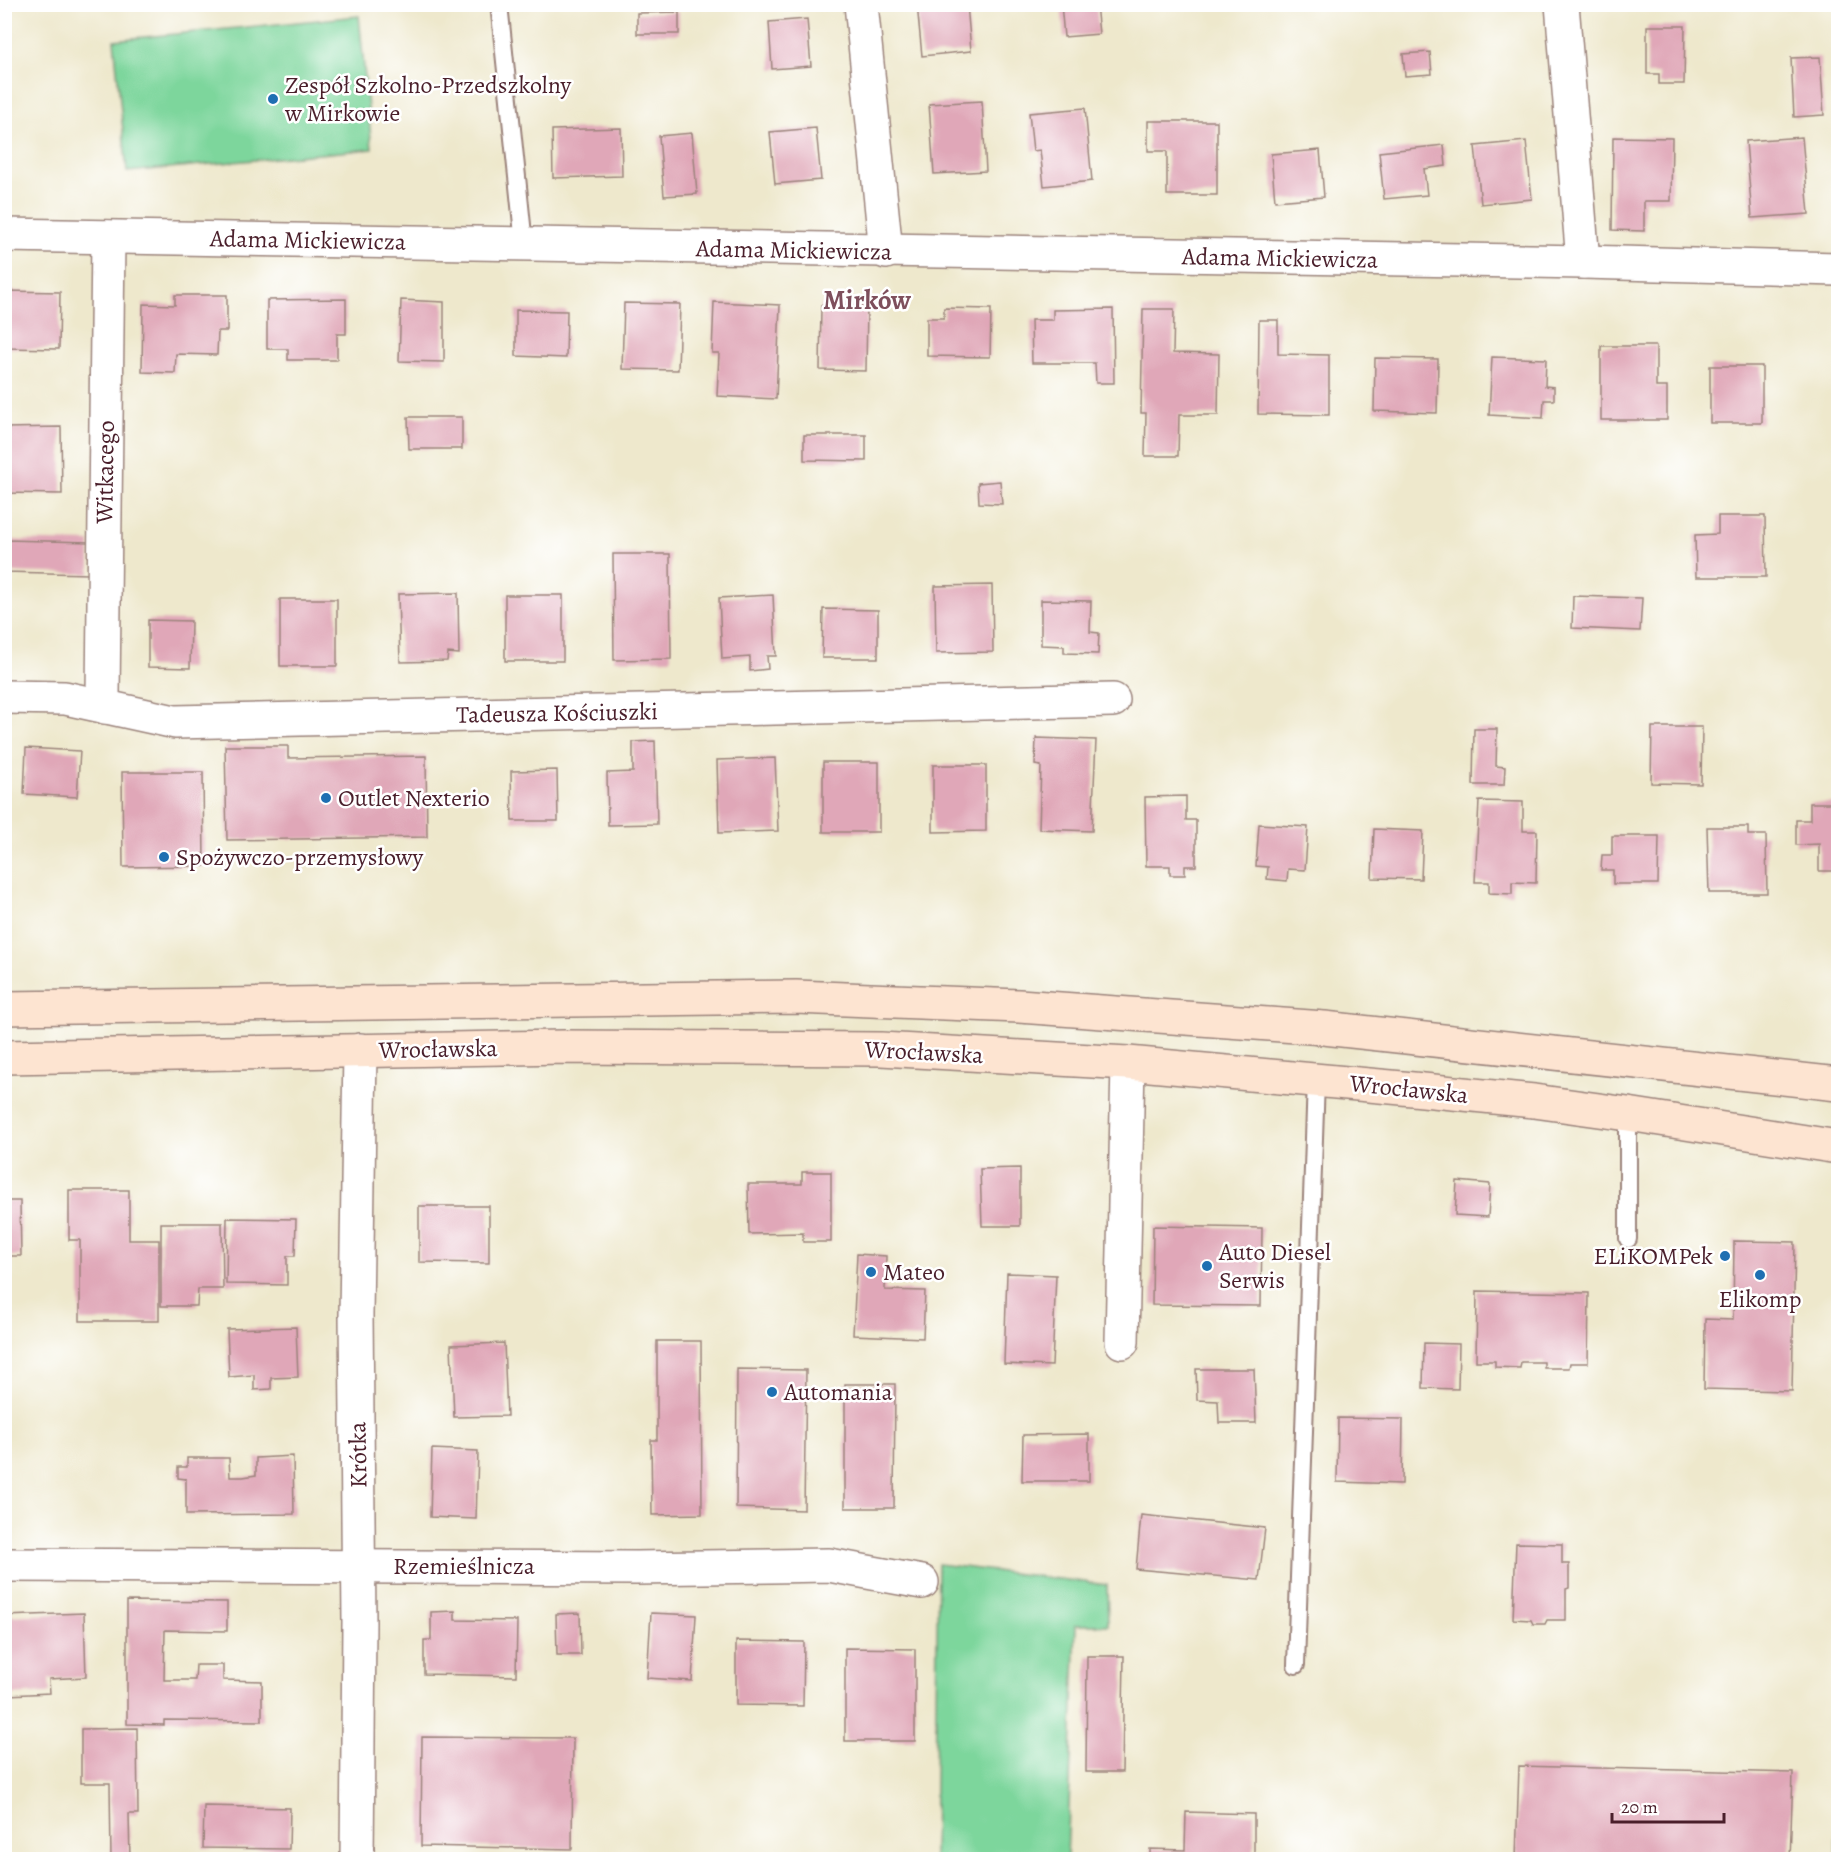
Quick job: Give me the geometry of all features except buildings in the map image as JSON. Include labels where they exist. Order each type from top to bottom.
[{"type":"main road","name":"Wrocławska","points":[[4,1008],[784,997],[996,1005],[1324,1028],[1839,1084]]},
{"type":"main road","name":"Wrocławska","points":[[4,1057],[564,1047],[881,1049],[1128,1064],[1534,1101],[1839,1147]]},
{"type":"street","points":[[861,4],[886,252]]},
{"type":"street","points":[[1562,4],[1583,262]]},
{"type":"street","name":"Adama Mickiewicza","points":[[4,235],[886,252],[1583,262],[1839,269]]},
{"type":"street","name":"Witkacego","points":[[105,708],[103,673],[108,237]]},
{"type":"street","name":"Tadeusza Kościuszki","points":[[4,696],[64,698],[175,722],[1113,700]]},
{"type":"street","name":"Krótka","points":[[357,1860],[359,1565],[356,1315],[360,1050]]},
{"type":"street","points":[[1122,1342],[1128,1064]]},
{"type":"street","name":"Rzemieślnicza","points":[[4,1565],[636,1568],[829,1565],[922,1582]]},
{"type":"lane","points":[[499,4],[524,244]]},
{"type":"lane","points":[[1296,1665],[1316,1080]]},
{"type":"lane","points":[[1628,1114],[1628,1239]]},
{"type":"green space","points":[[359,16],[372,149],[127,172],[114,40]]},
{"type":"green space","points":[[938,1564],[1107,1585],[1108,1625],[1076,1625],[1067,1859],[934,1859]]},
{"type":"green space","points":[[1838,1721],[1838,1859],[1836,1860],[1836,1859]]},
{"type":"place","name":"Zespół Szkolno-Przedszkolny w Mirkowie","points":[[273,99]]},
{"type":"place","name":"Outlet Nexterio","points":[[326,798]]},
{"type":"place","name":"Spożywczo-przemysłowy","points":[[164,857]]},
{"type":"place","name":"ELiKOMPek","points":[[1725,1256]]},
{"type":"place","name":"Auto Diesel Serwis","points":[[1207,1266]]},
{"type":"place","name":"Mateo","points":[[871,1272]]},
{"type":"place","name":"Elikomp","points":[[1760,1275]]},
{"type":"place","name":"Automania","points":[[772,1392]]},
{"type":"district","name":"Mirków","points":[[867,300]]}]
